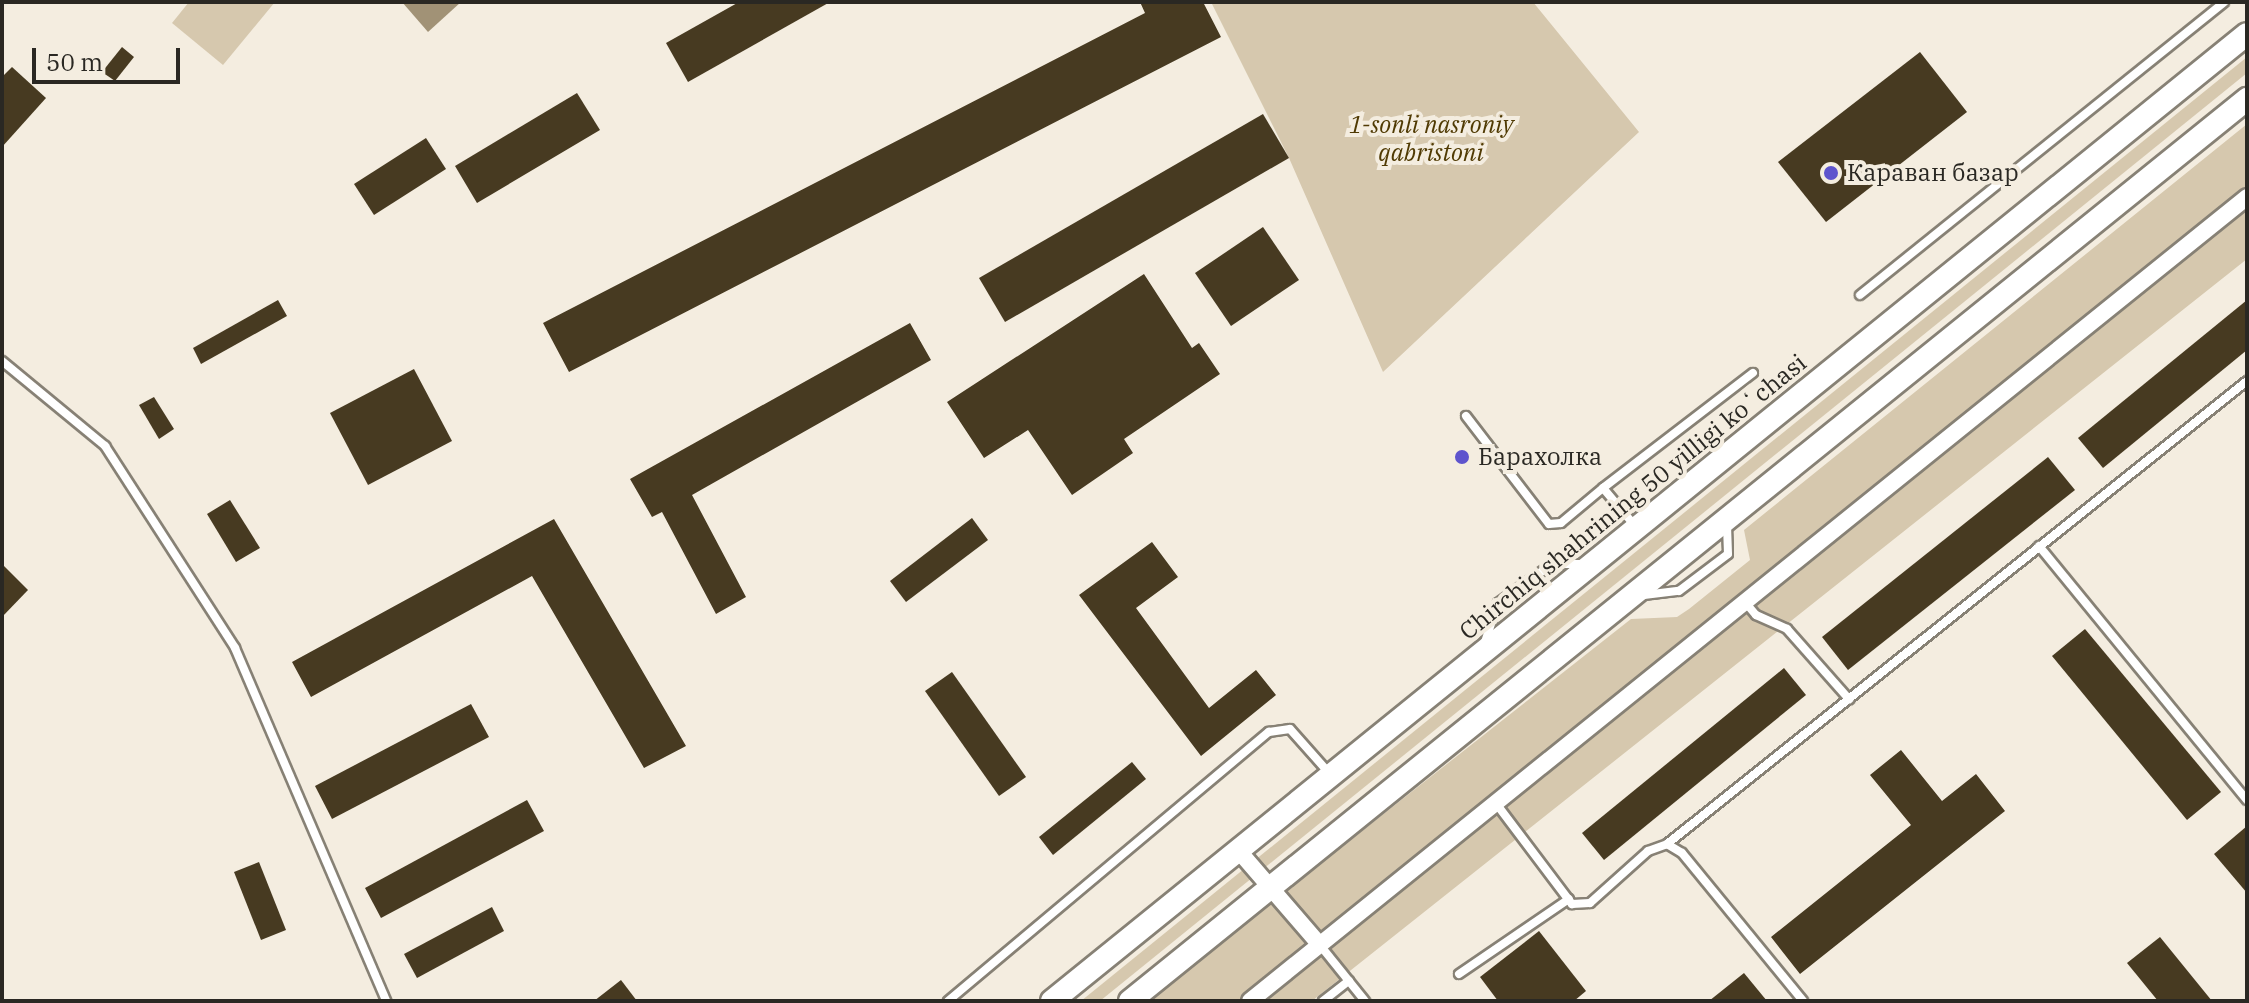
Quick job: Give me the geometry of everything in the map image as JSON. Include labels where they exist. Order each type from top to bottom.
[{"type":"main road","name":"Chirchiq shahrining 50 yilligi koʻchasi","points":[[1052,1001],[2247,34]]},
{"type":"main road","points":[[1130,1001],[2247,99]]},
{"type":"street","points":[[1250,1001],[2247,197]]},
{"type":"street","points":[[1238,850],[1320,945]]},
{"type":"lane","points":[[1860,295],[2224,2]]},
{"type":"lane","points":[[2,361],[105,446],[235,648],[386,1001]]},
{"type":"lane","points":[[1466,416],[1549,524],[1561,523],[1753,373]]},
{"type":"lane","points":[[1495,802],[1569,899],[1581,906],[1590,903],[1648,851],[1667,844],[2247,381]]},
{"type":"lane","points":[[1603,488],[1637,527]]},
{"type":"lane","points":[[2039,546],[2247,800]]},
{"type":"lane","points":[[1745,602],[1756,615],[1787,629],[1849,699]]},
{"type":"lane","points":[[948,1001],[1269,732],[1290,729],[1330,775]]},
{"type":"lane","points":[[1667,844],[1710,883],[1803,1001]]},
{"type":"lane","points":[[1459,974],[1569,899]]},
{"type":"lane","points":[[1320,945],[1365,1001]]},
{"type":"lane","points":[[1323,1001],[1349,981]]},
{"type":"green space","points":[[189,2],[275,2],[223,65],[172,23]]},
{"type":"green space","name":"1-sonli nasroniy qabristoni","points":[[1211,2],[1533,2],[1639,132],[1383,372],[1289,158]]},
{"type":"green space","points":[[2247,57],[2247,73],[1100,1001],[1081,1001]]},
{"type":"green space","points":[[2247,124],[2247,259],[1312,1001],[1146,1001],[1631,619],[1677,617],[1689,609],[1750,560],[1744,530]]},
{"type":"shaded area","points":[[402,2],[461,2],[428,32]]},
{"type":"building","points":[[739,2],[830,2],[688,82],[666,43]]},
{"type":"building","points":[[1140,2],[1203,2],[1221,37],[569,372],[543,323],[1145,13]]},
{"type":"building","points":[[122,47],[134,57],[115,81],[102,72]]},
{"type":"building","points":[[1920,52],[1967,112],[1826,222],[1778,162]]},
{"type":"building","points":[[12,67],[46,98],[2,147],[2,77]]},
{"type":"building","points":[[577,93],[600,130],[477,203],[455,166]]},
{"type":"building","points":[[1263,114],[1289,158],[1005,322],[979,278]]},
{"type":"building","points":[[426,138],[446,169],[374,215],[354,184]]},
{"type":"building","points":[[1263,227],[1299,280],[1231,326],[1195,273]]},
{"type":"building","points":[[1144,274],[1192,348],[1199,343],[1220,374],[1124,439],[1133,453],[1072,495],[1028,430],[984,458],[947,402]]},
{"type":"building","points":[[278,300],[287,316],[201,364],[193,348]]},
{"type":"building","points":[[2247,300],[2247,350],[2103,468],[2078,438]]},
{"type":"building","points":[[910,323],[931,360],[692,495],[746,597],[716,614],[662,512],[652,517],[630,479]]},
{"type":"building","points":[[414,369],[452,441],[368,485],[330,413]]},
{"type":"building","points":[[154,397],[174,429],[159,439],[139,405]]},
{"type":"building","points":[[2048,457],[2075,490],[1848,670],[1822,637]]},
{"type":"building","points":[[230,500],[260,548],[236,562],[207,514]]},
{"type":"building","points":[[972,518],[988,540],[906,602],[890,581]]},
{"type":"building","points":[[554,519],[686,746],[644,768],[532,576],[311,697],[292,662]]},
{"type":"building","points":[[1152,542],[1178,577],[1136,608],[1209,708],[1256,670],[1276,695],[1201,756],[1079,595]]},
{"type":"building","points":[[2,564],[28,590],[2,617]]},
{"type":"building","points":[[2085,629],[2221,792],[2187,820],[2052,656]]},
{"type":"building","points":[[1784,668],[1806,695],[1604,860],[1582,833]]},
{"type":"building","points":[[952,672],[1026,777],[999,796],[925,691]]},
{"type":"building","points":[[471,704],[489,737],[332,819],[315,786]]},
{"type":"building","points":[[1901,750],[1942,801],[1976,774],[2005,811],[1800,974],[1771,937],[1911,825],[1870,775]]},
{"type":"building","points":[[1132,762],[1146,779],[1053,855],[1039,837]]},
{"type":"building","points":[[527,800],[544,831],[381,918],[365,888]]},
{"type":"building","points":[[2247,826],[2247,893],[2214,854]]},
{"type":"building","points":[[259,862],[286,930],[261,940],[234,872]]},
{"type":"building","points":[[492,907],[504,931],[417,978],[404,954]]},
{"type":"building","points":[[1539,931],[1586,991],[1574,1001],[1498,1001],[1480,977]]},
{"type":"building","points":[[2160,937],[2212,1001],[2158,1001],[2127,963]]},
{"type":"building","points":[[1744,973],[1767,1001],[1709,1001]]},
{"type":"building","points":[[621,980],[637,1001],[594,1001]]},
{"type":"place","name":"Караван базар","points":[[1831,173]]},
{"type":"place","name":"Барахолка","points":[[1462,457]]}]
